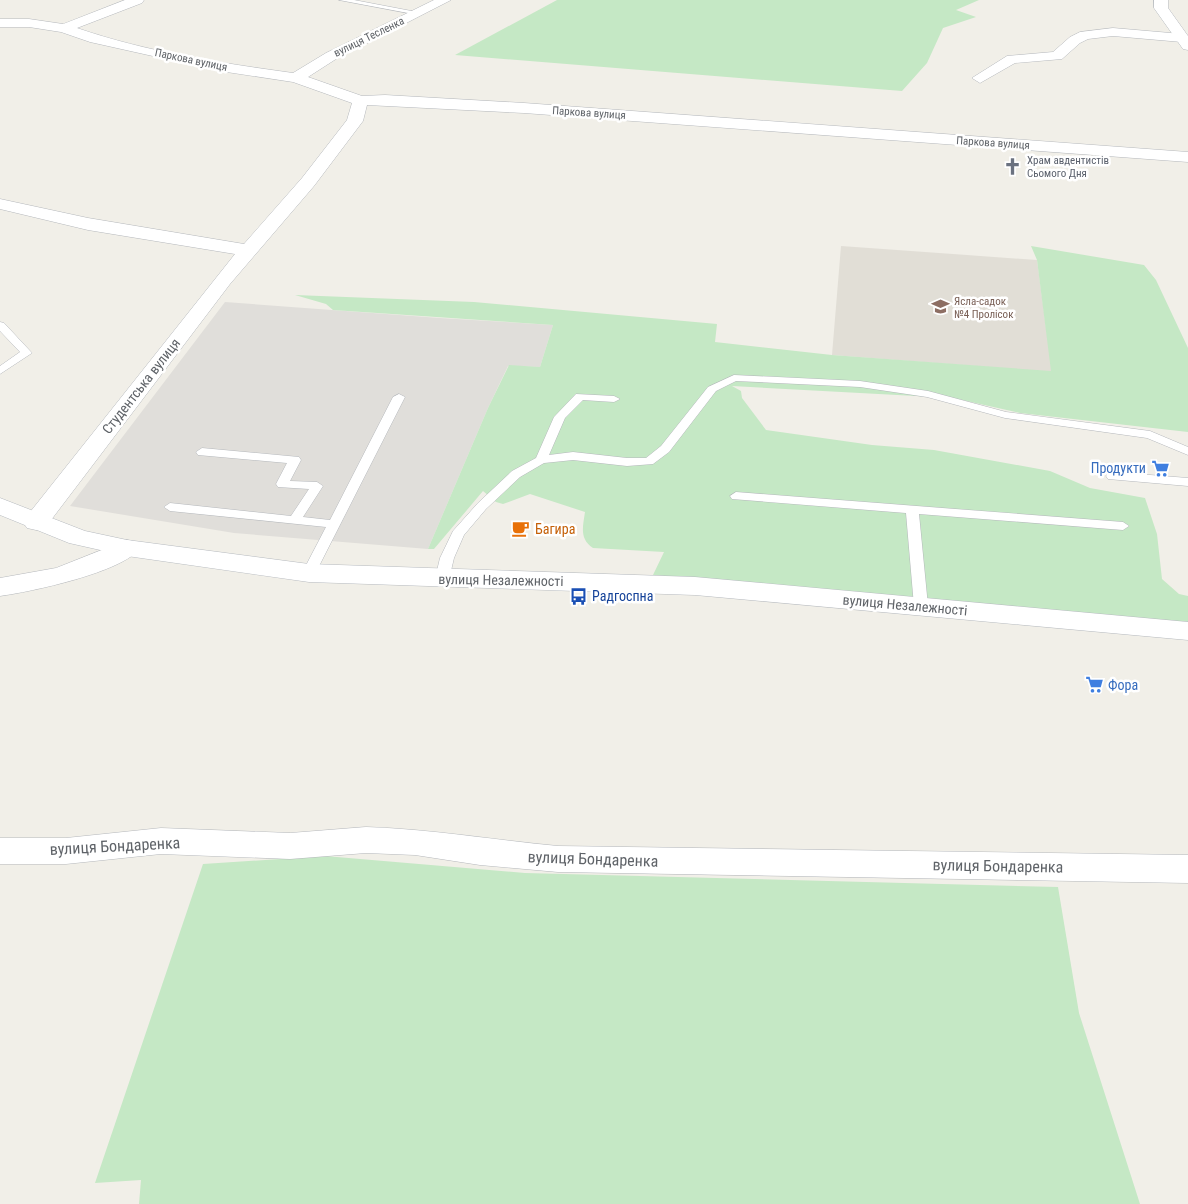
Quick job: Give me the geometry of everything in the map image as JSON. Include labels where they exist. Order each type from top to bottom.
[{"type":"street","points":[[64,28],[137,0]]},
{"type":"street","name":"вулиця Тесленка","points":[[296,78],[331,56],[444,0]]},
{"type":"street","points":[[1161,0],[1161,8],[1173,26],[1186,37]]},
{"type":"street","name":"Паркова вулиця","points":[[0,23],[29,22],[64,28],[96,39],[220,67],[296,78],[360,102],[385,100],[524,108],[1188,157]]},
{"type":"street","points":[[980,78],[1012,59],[1057,56],[1075,40],[1085,36],[1113,32],[1186,37]]},
{"type":"street","name":"Студентська вулиця","points":[[36,522],[248,250],[308,182],[355,121],[360,102]]},
{"type":"street","points":[[0,204],[88,224],[248,250]]},
{"type":"street","name":"вулиця Незалежності","points":[[0,506],[78,538],[127,548],[309,573],[442,579],[695,586],[1188,631]]},
{"type":"street","points":[[0,587],[58,578],[82,570],[127,548]]},
{"type":"street","name":"вулиця Бондаренка","points":[[0,851],[66,851],[161,841],[290,846],[366,840],[415,842],[480,852],[558,859],[1188,869]]},
{"type":"lane","points":[[342,0],[419,13]]},
{"type":"lane","points":[[0,325],[27,353],[0,371]]},
{"type":"lane","points":[[442,579],[447,558],[458,534],[482,506],[516,474],[542,460],[573,456],[627,462],[650,460],[665,449],[712,389],[734,378],[860,384],[928,394],[1005,415],[1150,434],[1188,451]]},
{"type":"lane","points":[[542,460],[554,426],[565,408],[580,396],[614,399]]},
{"type":"lane","points":[[309,573],[399,397]]},
{"type":"lane","points":[[202,452],[295,460],[282,484],[317,486],[295,520]]},
{"type":"lane","points":[[1112,476],[1188,482]]},
{"type":"lane","points":[[736,496],[1123,526]]},
{"type":"lane","points":[[170,507],[333,524]]},
{"type":"lane","points":[[912,510],[922,606]]},
{"type":"shaded area","name":"Ясла-садок №4 Пролісок","points":[[841,246],[1037,260],[1052,372],[832,355]]},
{"type":"shaded area","points":[[225,302],[553,325],[540,367],[508,366],[488,408],[428,549],[234,533],[70,506]]},
{"type":"green space","points":[[557,0],[979,0],[956,10],[976,17],[943,28],[927,63],[902,91],[455,55]]},
{"type":"green space","points":[[1031,246],[1144,265],[1156,280],[1188,348],[1188,432],[1020,413],[953,398],[732,386],[741,391],[742,398],[766,430],[872,445],[934,450],[1050,471],[1090,488],[1145,498],[1157,534],[1162,579],[1179,594],[1188,596],[1188,622],[653,575],[664,552],[593,548],[586,541],[583,532],[585,512],[530,494],[503,504],[496,502],[483,491],[434,549],[428,549],[488,408],[509,365],[540,367],[553,325],[333,310],[326,304],[295,295],[474,302],[717,324],[715,342],[832,355],[1051,371],[1037,260]]},
{"type":"green space","points":[[325,856],[525,873],[1058,887],[1079,1013],[1140,1204],[139,1204],[141,1180],[95,1183],[203,864]]},
{"type":"place","name":"Храм авдентистів Сьомого Дня","points":[[1013,166]]},
{"type":"place","name":"Ясла-садок №4 Пролісок","points":[[940,307]]},
{"type":"place","name":"Продукти","points":[[1160,468]]},
{"type":"place","name":"Багира","points":[[521,529]]},
{"type":"place","name":"Радгоспна","points":[[578,596]]},
{"type":"place","name":"Фора","points":[[1094,685]]}]
